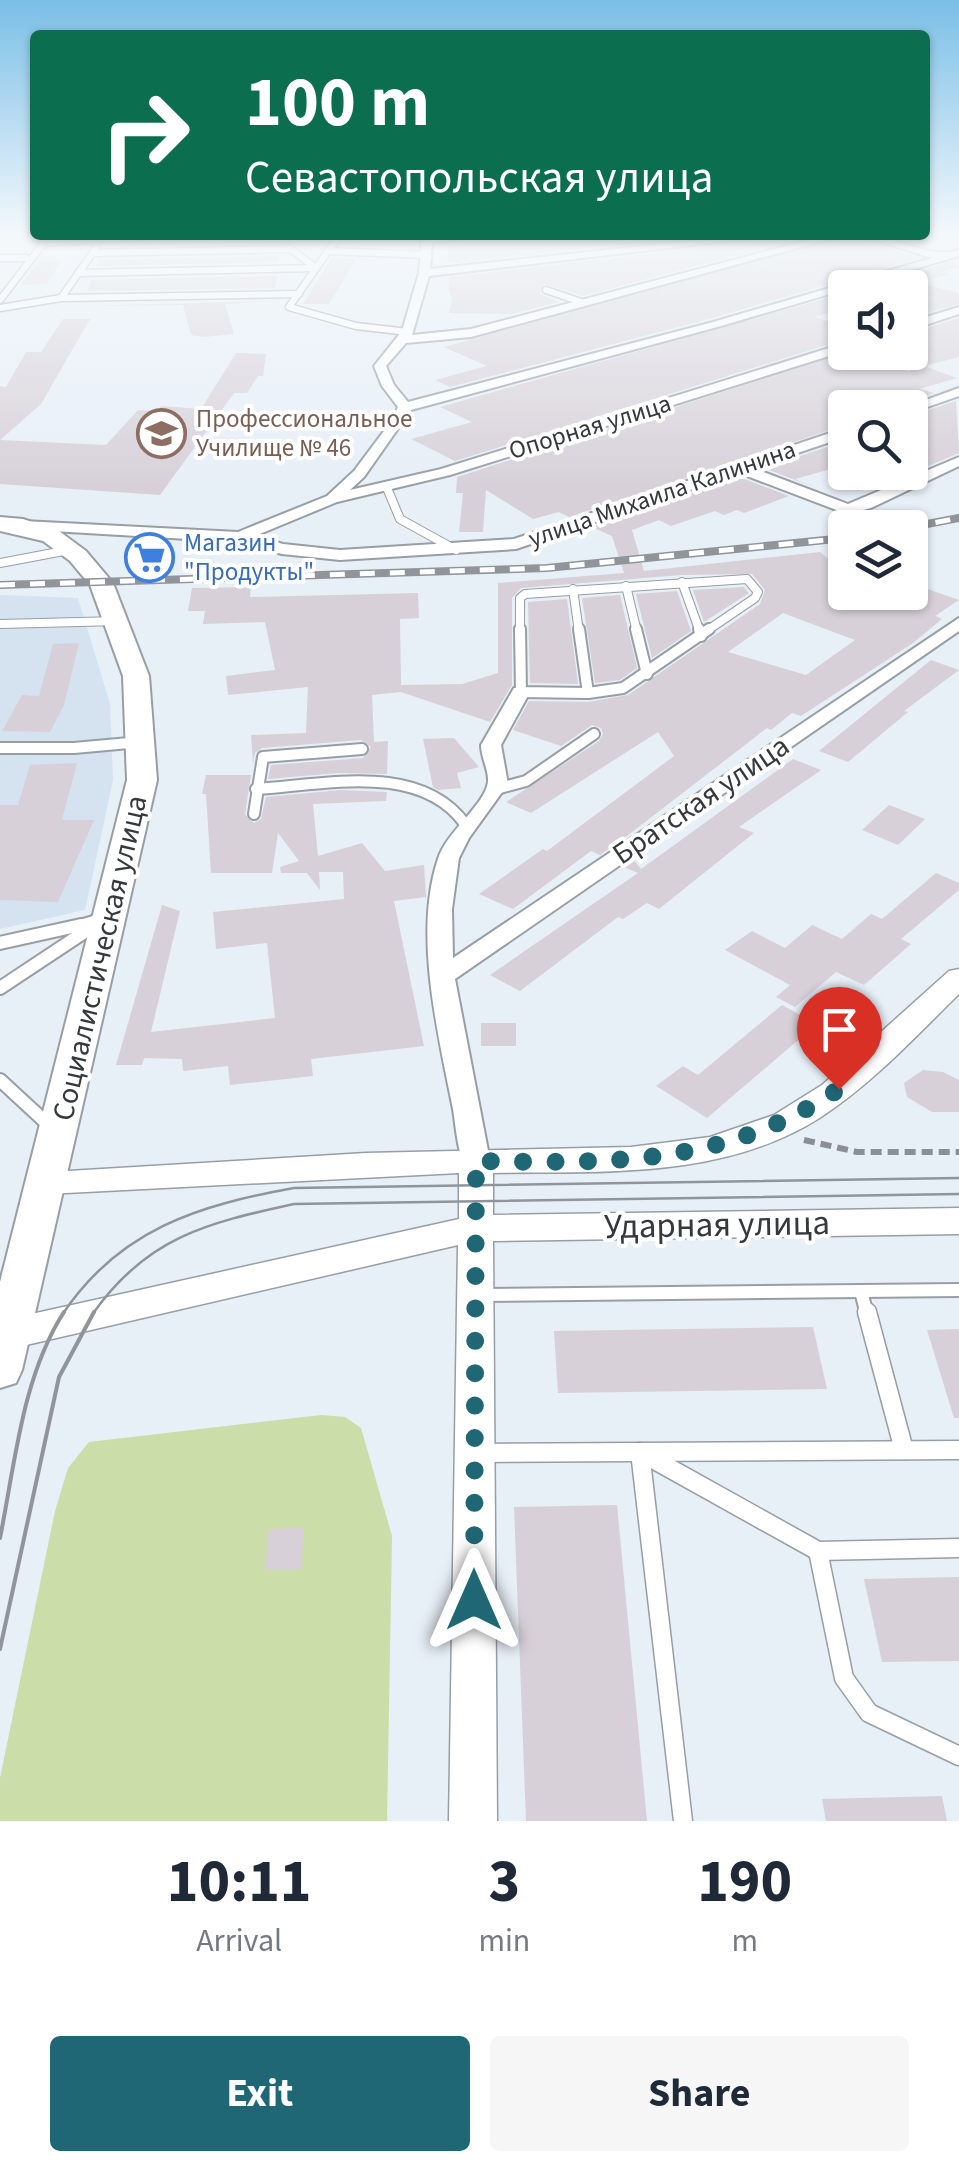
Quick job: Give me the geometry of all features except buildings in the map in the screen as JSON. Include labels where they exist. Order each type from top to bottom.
[{"type":"main road","name":"Социалистическая улица","points":[[0,1370],[142,780],[136,676],[102,582],[50,536],[12,525]]},
{"type":"street","points":[[411,318],[406,336],[380,366],[388,386],[405,408],[738,318]]},
{"type":"street","points":[[406,336],[471,332],[524,318]]},
{"type":"street","name":"Опорная улица","points":[[332,499],[387,488],[828,352]]},
{"type":"street","points":[[928,403],[959,392]]},
{"type":"street","name":"Социалистическая улица","points":[[12,525],[240,536],[332,499],[358,474],[405,408]]},
{"type":"street","name":"улица Михаила Калинина","points":[[240,536],[282,549],[340,554],[456,550],[536,540],[828,438]]},
{"type":"street","points":[[740,468],[847,509],[866,505],[959,462]]},
{"type":"street","name":"Братская улица","points":[[442,976],[959,623]]},
{"type":"street","points":[[473,1821],[476,1161],[442,976],[440,914],[445,870],[465,824],[496,789],[498,777],[490,746],[521,692]]},
{"type":"street","points":[[47,1182],[476,1161],[586,1163],[718,1146],[782,1125],[839,1089],[959,978]]},
{"type":"street","name":"Ударная улица","points":[[10,1334],[476,1228],[959,1222]]},
{"type":"lane","points":[[328,318],[406,336]]},
{"type":"lane","points":[[387,488],[400,519],[456,550]]},
{"type":"lane","points":[[0,563],[70,550]]},
{"type":"lane","points":[[740,578],[747,579],[758,592],[755,598],[623,688],[588,693],[521,692],[520,598],[532,592],[626,586],[740,578]]},
{"type":"lane","points":[[682,582],[701,636]]},
{"type":"lane","points":[[626,586],[647,674]]},
{"type":"lane","points":[[574,589],[588,693]]},
{"type":"lane","points":[[0,624],[118,621]]},
{"type":"lane","points":[[496,789],[526,781],[594,734]]},
{"type":"lane","points":[[0,748],[74,748],[140,742]]},
{"type":"lane","points":[[254,814],[260,763],[266,755],[362,749]]},
{"type":"lane","points":[[256,789],[374,784],[408,787],[447,801],[465,824]]},
{"type":"lane","points":[[0,942],[58,932],[110,915]]},
{"type":"lane","points":[[0,988],[110,915]]},
{"type":"lane","points":[[0,1080],[58,1134]]},
{"type":"lane","points":[[475,1296],[959,1290]]},
{"type":"lane","points":[[860,1291],[904,1450]]},
{"type":"lane","points":[[475,1453],[959,1450]]},
{"type":"lane","points":[[640,1452],[818,1551],[959,1548]]},
{"type":"lane","points":[[640,1452],[683,1821]]},
{"type":"lane","points":[[818,1551],[844,1678],[855,1696],[869,1713],[959,1756]]},
{"type":"path","points":[[782,1125],[812,1145],[848,1150],[959,1152]]},
{"type":"shaded area","points":[[0,595],[78,598],[110,704],[113,780],[85,910],[0,929]]},
{"type":"green space","points":[[321,1415],[345,1417],[361,1428],[392,1536],[387,1821],[0,1821],[0,1778],[55,1511],[68,1468],[89,1442]]},
{"type":"tram line","points":[[63,1313],[109,1261],[164,1226],[226,1203],[294,1188],[959,1178]]},
{"type":"tram line","points":[[93,1314],[134,1267],[181,1237],[233,1218],[294,1204],[959,1194]]},
{"type":"tram line","points":[[0,1538],[29,1393],[38,1364],[63,1313]]},
{"type":"tram line","points":[[0,1649],[59,1377],[93,1314]]},
{"type":"railway","points":[[928,524],[959,518]]},
{"type":"railway","points":[[0,585],[547,568],[828,540]]},
{"type":"place","name":"Профессиональное Училище № 46","points":[[161,433]]},
{"type":"place","name":"Магазин \"Продукты\"","points":[[149,557]]},
{"type":"route","points":[[474,1600],[476,1161],[586,1163],[718,1146],[782,1125],[839,1089]]}]
